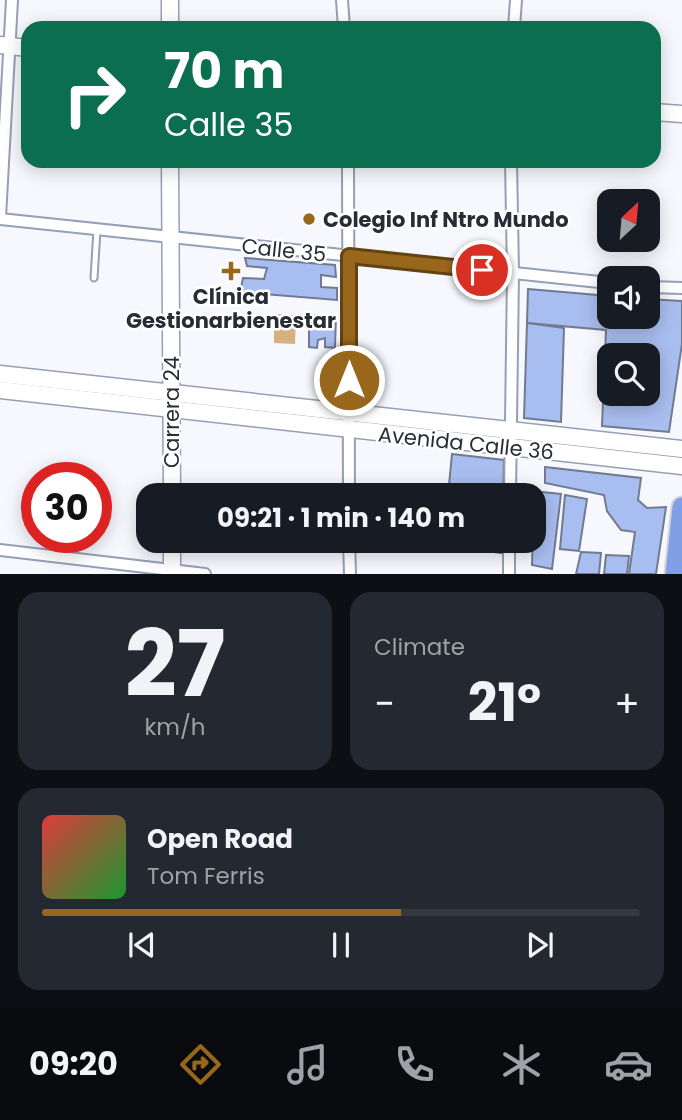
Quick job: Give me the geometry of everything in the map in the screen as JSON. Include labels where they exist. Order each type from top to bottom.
[{"type":"highway","points":[[675,574],[682,506]]},
{"type":"main road","points":[[170,0],[170,21]]},
{"type":"main road","points":[[661,112],[682,114]]},
{"type":"main road","name":"Carrera 24","points":[[170,168],[172,483]]},
{"type":"main road","name":"Avenida Calle 36","points":[[0,374],[682,449]]},
{"type":"main road","name":"Avenida Calle 36","points":[[0,390],[682,466]]},
{"type":"main road","points":[[172,553],[172,572]]},
{"type":"street","points":[[0,218],[5,45],[12,0]]},
{"type":"street","points":[[342,0],[344,21]]},
{"type":"street","points":[[514,21],[516,0]]},
{"type":"street","points":[[348,168],[349,483]]},
{"type":"street","points":[[510,483],[513,273],[511,168]]},
{"type":"street","name":"Calle 35","points":[[0,218],[597,282]]},
{"type":"street","points":[[660,287],[682,288]]},
{"type":"street","points":[[0,550],[205,574]]},
{"type":"street","points":[[349,553],[350,574]]},
{"type":"street","points":[[509,553],[509,574]]},
{"type":"lane","points":[[94,278],[97,230]]},
{"type":"shaded area","points":[[274,314],[296,315],[295,344],[274,343]]},
{"type":"building","points":[[245,258],[335,265],[336,277],[321,275],[321,287],[337,288],[337,300],[240,292],[243,278],[264,279],[267,268],[247,266]]},
{"type":"building","points":[[528,289],[597,295],[597,329],[660,329],[660,300],[682,301],[682,344],[669,432],[602,426],[603,406],[660,406],[660,343],[605,343],[606,330],[527,323]]},
{"type":"building","points":[[309,315],[317,315],[317,323],[325,324],[326,315],[336,315],[335,348],[325,347],[325,338],[318,340],[317,348],[309,347]]},
{"type":"building","points":[[527,323],[564,328],[561,422],[524,418]]},
{"type":"building","points":[[452,454],[504,460],[503,483],[449,483]]},
{"type":"building","points":[[545,467],[641,478],[638,500],[647,508],[666,507],[656,574],[629,574],[635,532],[621,530],[607,511],[604,495],[545,483]]},
{"type":"building","points":[[546,492],[561,494],[552,569],[532,565],[532,553],[546,553]]},
{"type":"building","points":[[565,495],[587,499],[579,551],[560,549]]},
{"type":"building","points":[[581,552],[601,553],[599,574],[576,574]]},
{"type":"building","points":[[606,555],[629,556],[627,574],[604,574]]},
{"type":"place","name":"Colegio Inf Ntro Mundo","points":[[309,219]]},
{"type":"place","name":"Clínica Gestionarbienestar","points":[[231,271]]},
{"type":"route","points":[[349,380],[349,256],[482,270]]}]
